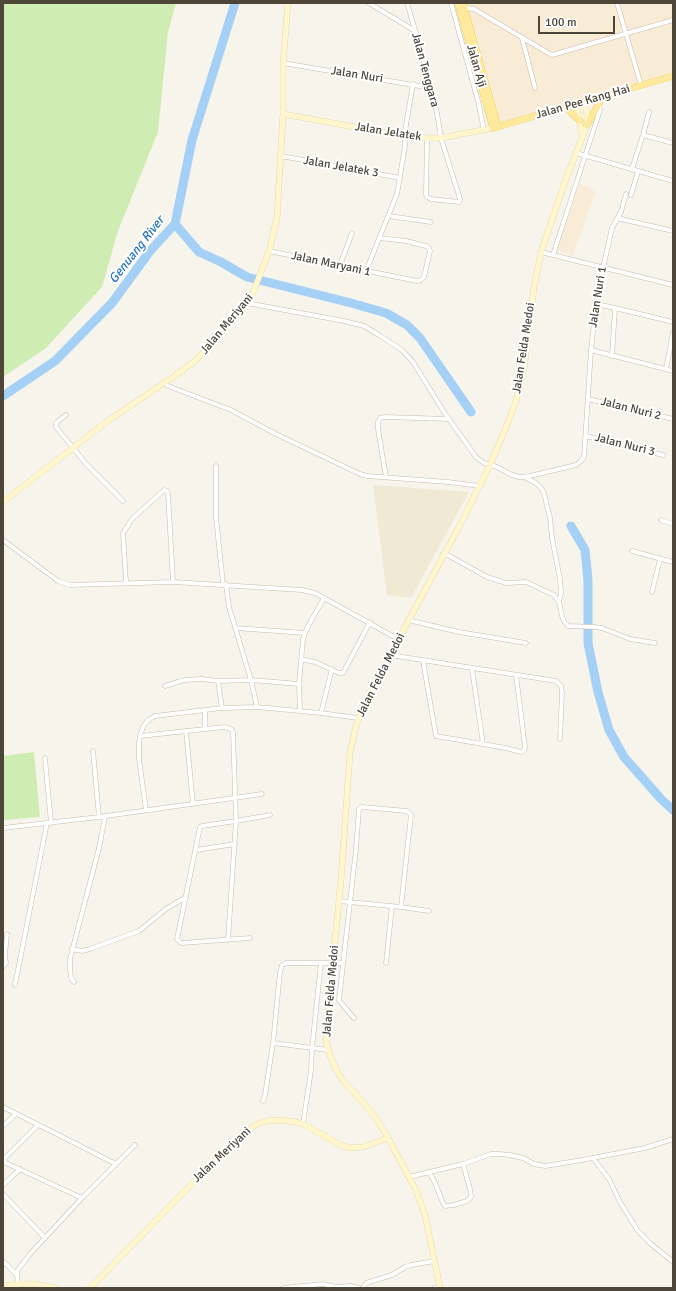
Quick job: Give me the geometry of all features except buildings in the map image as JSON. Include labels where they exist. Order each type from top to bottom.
[{"type":"main road","name":"Jalan Meriyani","points":[[3,502],[117,414],[195,361],[247,303],[253,293],[269,251],[277,218],[283,114],[283,63],[288,3]]},
{"type":"main road","name":"Jalan Aji","points":[[462,5],[485,99],[496,128]]},
{"type":"main road","name":"Jalan Aji","points":[[462,5],[496,128]]},
{"type":"main road","name":"Jalan Pee Kang Hai","points":[[496,128],[673,76]]},
{"type":"main road","points":[[587,125],[603,96]]},
{"type":"main road","points":[[584,102],[587,114],[587,125]]},
{"type":"main road","points":[[576,104],[582,138]]},
{"type":"main road","points":[[566,107],[580,121]]},
{"type":"main road","name":"Jalan Jelatek","points":[[283,114],[405,136],[427,138],[441,138],[496,128]]},
{"type":"main road","name":"Jalan Felda Medoi","points":[[440,1288],[423,1208],[409,1177],[388,1138],[369,1109],[341,1078],[333,1064],[328,1050],[326,1035],[339,901],[350,753],[358,718],[380,672],[480,486],[509,420],[524,369],[534,287],[542,252],[587,125]]},
{"type":"main road","name":"Jalan Meriyani","points":[[90,1288],[217,1158],[251,1127],[260,1123],[279,1120],[303,1124],[340,1145],[351,1148],[363,1147],[388,1138]]},
{"type":"main road","points":[[3,1286],[35,1284],[56,1288]]},
{"type":"street","points":[[369,3],[415,31]]},
{"type":"street","name":"Jalan Tenggara","points":[[407,3],[431,88],[441,138],[460,200],[457,202],[431,199],[427,197],[427,138]]},
{"type":"street","points":[[451,3],[478,101],[484,130]]},
{"type":"street","points":[[617,3],[641,86]]},
{"type":"street","points":[[462,5],[474,9],[552,55],[673,20]]},
{"type":"street","points":[[522,38],[535,88]]},
{"type":"street","name":"Jalan Nuri","points":[[283,63],[431,88]]},
{"type":"street","points":[[366,271],[398,194],[405,136],[414,84]]},
{"type":"street","points":[[478,101],[485,99]]},
{"type":"street","points":[[552,255],[600,110],[598,103]]},
{"type":"street","points":[[632,169],[644,135],[650,112]]},
{"type":"street","points":[[644,135],[673,143]]},
{"type":"street","points":[[576,153],[673,180]]},
{"type":"street","name":"Jalan Jelatek 3","points":[[281,156],[400,178]]},
{"type":"street","points":[[631,195],[638,171]]},
{"type":"street","name":"Jalan Nuri 1","points":[[523,477],[576,465],[581,462],[585,453],[591,350],[596,304],[612,228],[621,212],[626,194]]},
{"type":"street","points":[[389,216],[431,222]]},
{"type":"street","points":[[617,218],[673,231]]},
{"type":"street","points":[[340,265],[352,233]]},
{"type":"street","name":"Jalan Maryani 1","points":[[269,251],[417,281],[424,277],[430,251],[429,248],[426,246],[380,238]]},
{"type":"street","points":[[542,252],[673,285]]},
{"type":"street","points":[[247,303],[364,326],[402,350],[413,362],[448,419],[476,457],[482,462],[497,467],[512,475],[536,482],[541,488],[544,493],[550,518],[552,538],[560,579],[561,593],[559,602]]},
{"type":"street","points":[[596,304],[673,322]]},
{"type":"street","points":[[612,356],[615,308]]},
{"type":"street","points":[[666,369],[673,333]]},
{"type":"street","points":[[591,350],[673,371]]},
{"type":"street","points":[[164,383],[168,386],[231,410],[271,432],[357,473],[367,476],[480,486]]},
{"type":"street","name":"Jalan Nuri 2","points":[[588,399],[673,419]]},
{"type":"street","points":[[66,415],[57,422],[56,426],[87,465],[123,501]]},
{"type":"street","points":[[386,478],[378,428],[380,418],[448,419]]},
{"type":"street","name":"Jalan Nuri 3","points":[[586,436],[663,455]]},
{"type":"street","points":[[216,466],[216,517],[224,584],[229,607],[251,680],[257,707]]},
{"type":"street","points":[[126,582],[123,533],[132,519],[164,490],[167,491],[168,494],[173,582]]},
{"type":"street","points":[[661,520],[673,524]]},
{"type":"street","points":[[3,540],[46,573],[64,584],[80,585],[126,582],[173,582],[302,590],[315,593],[370,622],[398,639]]},
{"type":"street","points":[[632,551],[673,562]]},
{"type":"street","points":[[444,553],[487,577],[506,582],[526,582],[546,590],[554,595],[559,602],[564,621],[568,626],[596,626],[630,638],[655,643]]},
{"type":"street","points":[[652,592],[660,559]]},
{"type":"street","points":[[300,711],[299,684],[305,633],[324,598]]},
{"type":"street","points":[[408,620],[459,632],[526,643]]},
{"type":"street","points":[[301,659],[315,662],[341,673],[345,671],[370,622]]},
{"type":"street","points":[[235,628],[305,633]]},
{"type":"street","points":[[390,655],[553,681],[560,684],[562,692],[560,739]]},
{"type":"street","points":[[423,661],[435,735],[438,737],[506,748],[521,752],[525,749],[516,675]]},
{"type":"street","points":[[321,713],[332,669]]},
{"type":"street","points":[[472,669],[483,744]]},
{"type":"street","points":[[165,686],[184,680],[202,679],[218,681],[251,680],[299,684]]},
{"type":"street","points":[[218,681],[222,708]]},
{"type":"street","points":[[146,810],[139,759],[140,736],[146,723],[155,716],[222,708],[257,707],[358,718]]},
{"type":"street","points":[[205,710],[205,729]]},
{"type":"street","points":[[140,736],[226,728],[233,732],[236,821],[228,940]]},
{"type":"street","points":[[186,731],[193,804]]},
{"type":"street","points":[[93,751],[99,817]]},
{"type":"street","points":[[15,985],[49,823],[45,758]]},
{"type":"street","points":[[3,828],[99,817],[262,794]]},
{"type":"street","points":[[354,1018],[340,1001],[360,807],[363,806],[407,811],[412,815],[401,907]]},
{"type":"street","points":[[250,938],[182,943],[178,941],[177,936],[200,826],[270,815]]},
{"type":"street","points":[[74,982],[71,978],[70,968],[72,949],[93,874],[105,816]]},
{"type":"street","points":[[196,850],[235,844]]},
{"type":"street","points":[[72,949],[82,951],[90,949],[139,931],[166,909],[186,897]]},
{"type":"street","points":[[339,901],[429,911]]},
{"type":"street","points":[[386,963],[392,906]]},
{"type":"street","points":[[3,967],[6,963],[5,954],[7,934]]},
{"type":"street","points":[[263,1101],[282,965],[284,963],[343,963]]},
{"type":"street","points":[[303,1124],[311,1070],[321,963]]},
{"type":"street","points":[[272,1043],[328,1050]]},
{"type":"street","points":[[3,1107],[116,1164]]},
{"type":"street","points":[[3,1126],[16,1114]]},
{"type":"street","points":[[38,1125],[5,1158],[4,1161],[82,1198]]},
{"type":"street","points":[[409,1177],[463,1164],[491,1154],[523,1158],[539,1166],[645,1148],[673,1139]]},
{"type":"street","points":[[18,1284],[17,1275],[22,1264],[82,1198],[135,1145]]},
{"type":"street","points":[[593,1158],[609,1179],[620,1202],[638,1231],[659,1252],[673,1262]]},
{"type":"street","points":[[429,1172],[443,1204],[446,1206],[467,1201],[471,1196],[463,1164]]},
{"type":"street","points":[[3,1185],[20,1169]]},
{"type":"street","points":[[3,1194],[45,1238]]},
{"type":"street","points":[[3,1261],[17,1275]]},
{"type":"street","points":[[363,1288],[366,1283],[392,1275],[411,1264],[435,1261]]},
{"type":"street","points":[[284,1288],[323,1284],[359,1288]]},
{"type":"street","points":[[434,1288],[440,1288]]},
{"type":"shaded area","points":[[467,3],[673,3],[673,72],[501,122]]},
{"type":"shaded area","points":[[580,184],[596,190],[573,256],[557,250]]},
{"type":"shaded area","points":[[373,485],[469,492],[411,598],[387,595]]},
{"type":"green space","points":[[3,3],[176,3],[168,32],[158,132],[118,231],[102,287],[46,348],[3,377]]},
{"type":"green space","points":[[34,752],[40,817],[3,820],[3,756]]},
{"type":"waterway","name":"Genuang River","points":[[3,396],[55,361],[112,303],[150,251],[175,224],[192,140],[235,3]]},
{"type":"waterway","points":[[175,224],[199,252],[221,262],[247,277],[386,313],[407,325],[420,338],[471,412]]},
{"type":"waterway","points":[[571,526],[585,550],[588,580],[588,643],[598,692],[609,730],[624,757],[661,799],[673,810]]}]
